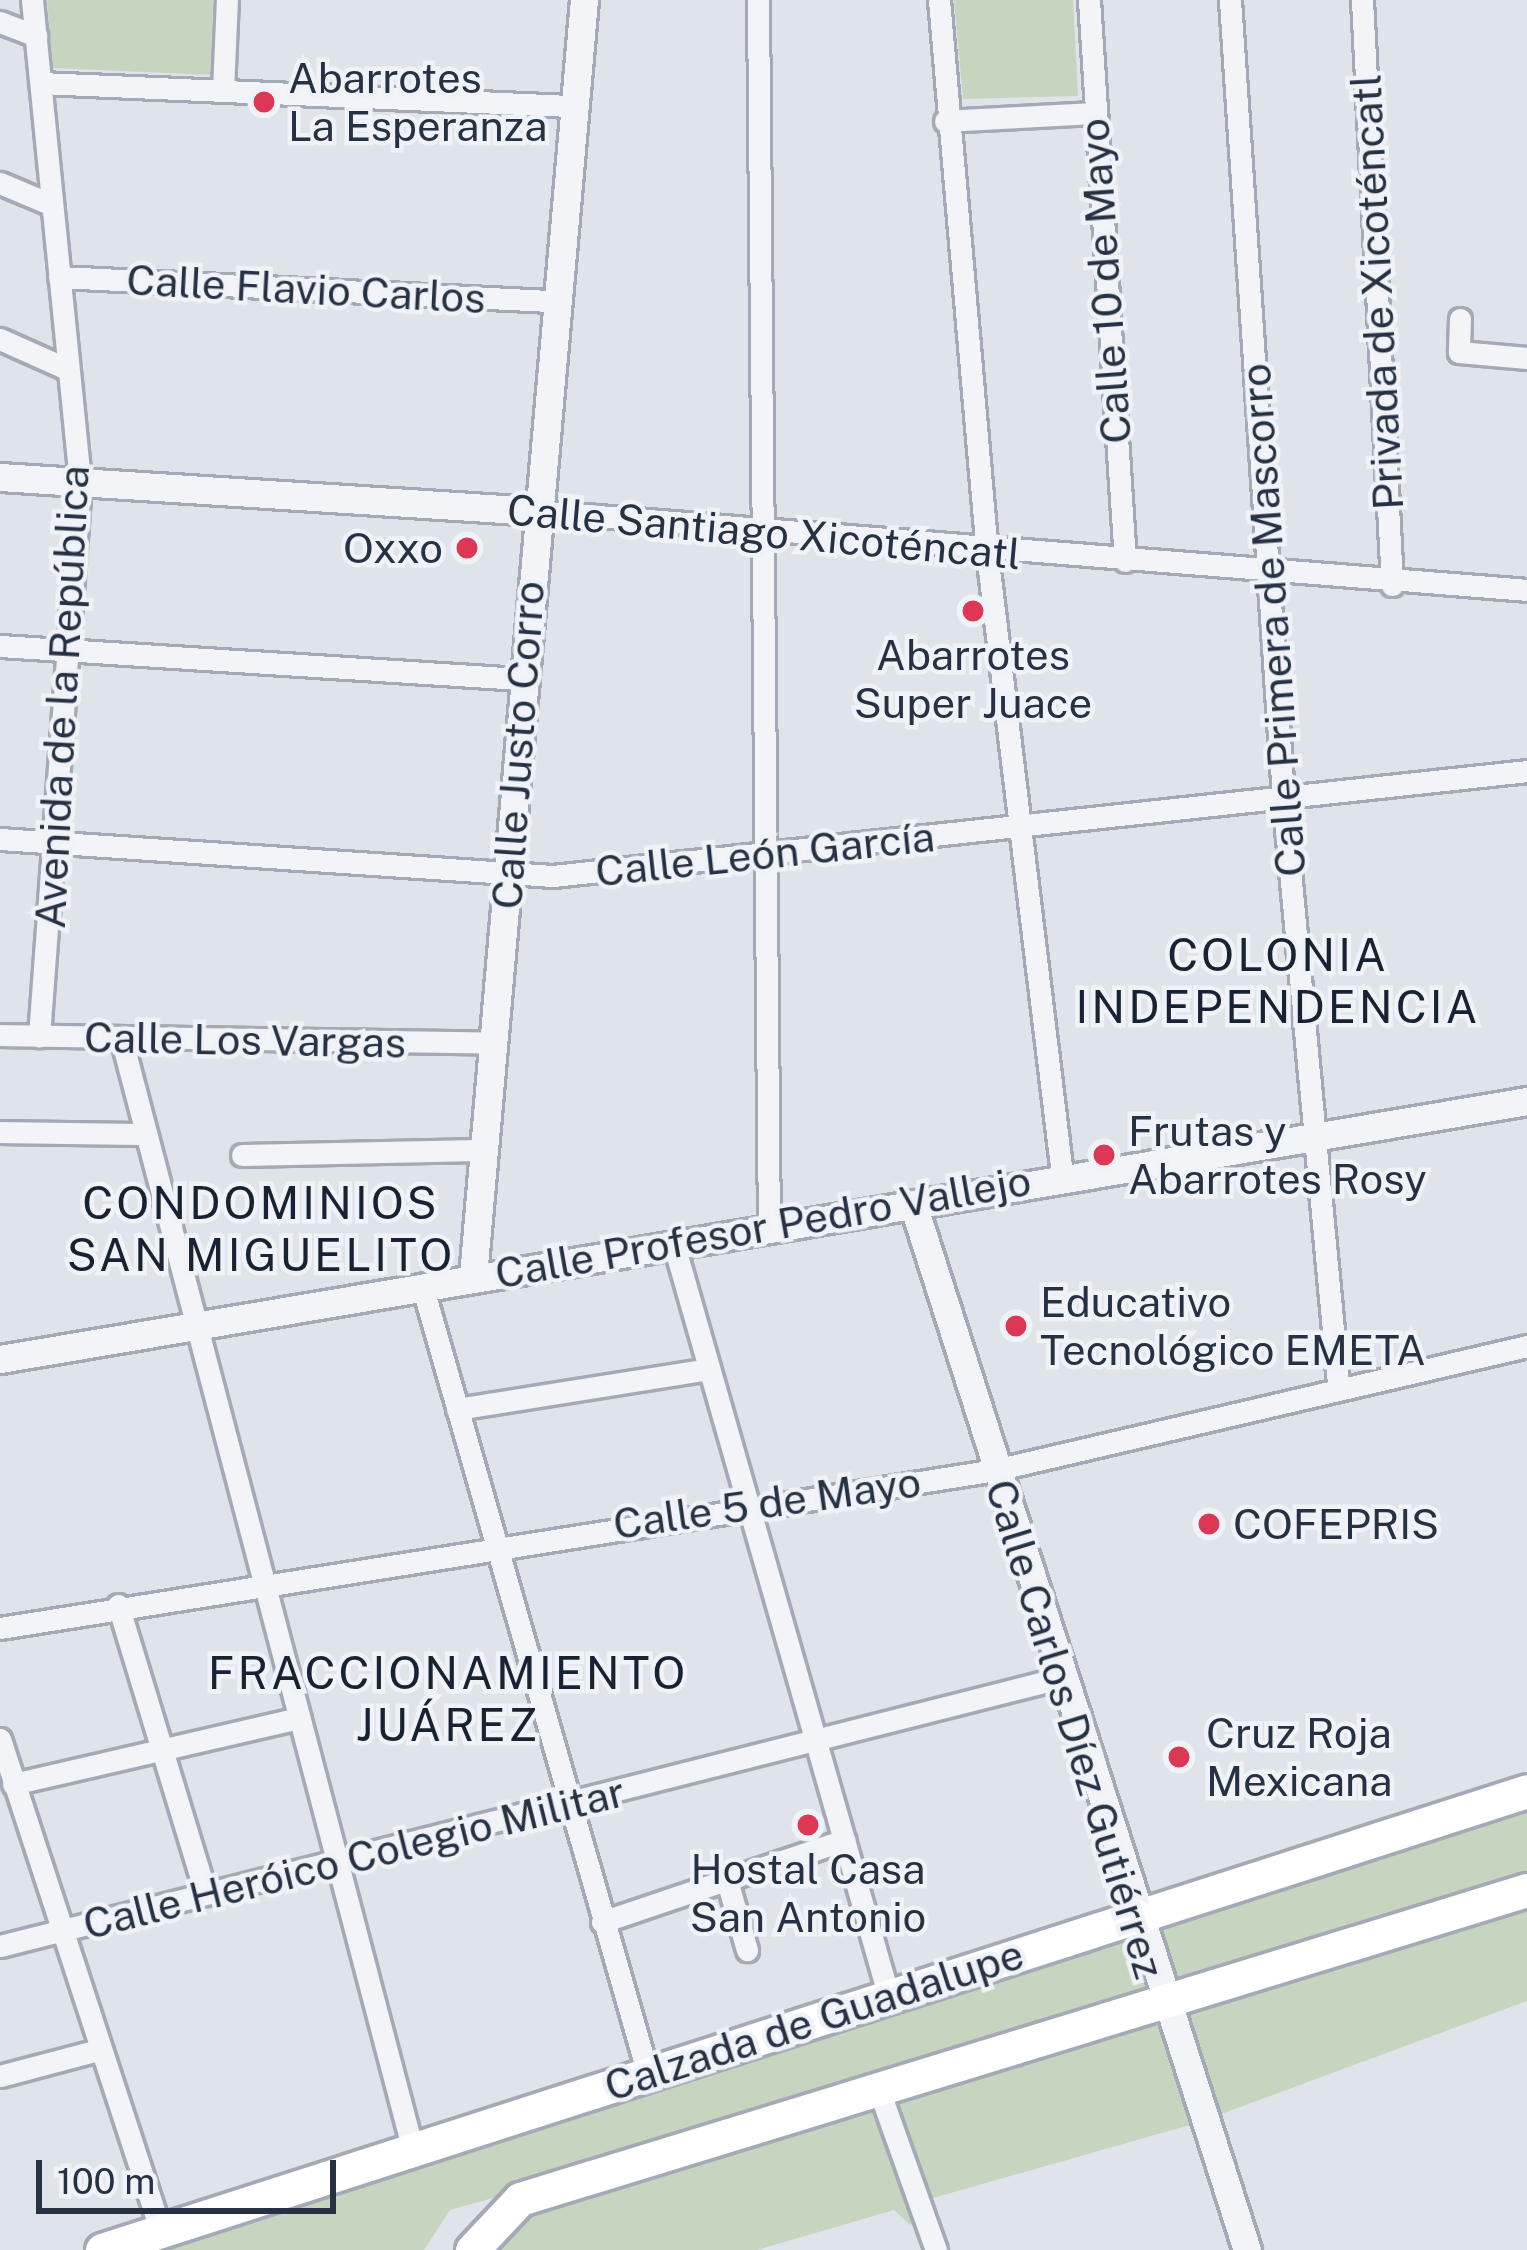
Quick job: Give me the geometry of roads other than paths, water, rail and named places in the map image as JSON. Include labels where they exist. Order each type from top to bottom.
[{"type":"main road","name":"Calzada de Guadalupe","points":[[101,2250],[413,2154],[888,1994],[1527,1791]]},
{"type":"main road","name":"Calzada de Guadalupe","points":[[472,2250],[520,2200],[880,2090],[1159,1997],[1527,1890]]},
{"type":"street","name":"Avenida de la República","points":[[32,0],[80,484],[61,843],[39,1036]]},
{"type":"street","points":[[223,89],[227,0]]},
{"type":"street","name":"Calle Justo Corro","points":[[473,1276],[479,1150],[511,877],[520,679],[552,301],[569,106],[584,0]]},
{"type":"street","points":[[758,0],[769,1226]]},
{"type":"street","points":[[939,0],[945,121],[987,553],[1063,1175]]},
{"type":"street","name":"Calle 10 de Mayo","points":[[1088,0],[1125,561]]},
{"type":"street","name":"Calle Primera de Mascorro","points":[[1230,0],[1283,796],[1338,1384]]},
{"type":"street","name":"Privada de Xicoténcatl","points":[[1362,0],[1392,585]]},
{"type":"street","points":[[0,22],[36,36]]},
{"type":"street","points":[[41,83],[569,106]]},
{"type":"street","points":[[945,121],[1093,113]]},
{"type":"street","points":[[0,183],[52,205]]},
{"type":"street","name":"Calle Flavio Carlos","points":[[59,277],[552,301]]},
{"type":"street","points":[[1460,319],[1459,352],[1527,358]]},
{"type":"street","points":[[0,339],[68,369]]},
{"type":"street","name":"Calle Santiago Xicoténcatl","points":[[0,476],[536,511],[1392,585],[1527,590]]},
{"type":"street","points":[[0,646],[520,679]]},
{"type":"street","name":"Calle León García","points":[[0,839],[511,877],[768,854],[1527,771]]},
{"type":"street","name":"Calle Los Vargas","points":[[0,1035],[122,1041],[490,1043]]},
{"type":"street","points":[[122,1041],[413,2154]]},
{"type":"street","name":"Calle Profesor Pedro Vallejo","points":[[0,1360],[1063,1175],[1527,1101]]},
{"type":"street","points":[[0,1132],[146,1135]]},
{"type":"street","points":[[242,1155],[479,1150]]},
{"type":"street","name":"Calle Carlos Díez Gutiérrez","points":[[913,1204],[1057,1679],[1159,1997],[1247,2250]]},
{"type":"street","points":[[674,1246],[888,1994]]},
{"type":"street","points":[[422,1285],[648,2074]]},
{"type":"street","name":"Calle 5 de Mayo","points":[[0,1628],[746,1502],[994,1470],[1338,1384],[1527,1346]]},
{"type":"street","points":[[457,1408],[709,1369]]},
{"type":"street","points":[[118,1605],[205,1892]]},
{"type":"street","name":"Calle Heróico Colegio Militar","points":[[0,1946],[338,1854],[570,1807],[1057,1679]]},
{"type":"street","points":[[14,1784],[300,1718]]},
{"type":"street","points":[[0,1739],[58,1931],[161,2232]]},
{"type":"street","points":[[602,1922],[728,1884],[844,1840]]},
{"type":"street","points":[[728,1884],[747,1950]]},
{"type":"street","points":[[0,2076],[98,2050]]},
{"type":"street","points":[[880,2090],[936,2250]]},
{"type":"place","name":"Abarrotes La Esperanza","points":[[264,102]]},
{"type":"place","name":"Oxxo","points":[[467,548]]},
{"type":"place","name":"Abarrotes Super Juace","points":[[973,611]]},
{"type":"place","name":"Frutas y Abarrotes Rosy","points":[[1104,1155]]},
{"type":"place","name":"Educativo Tecnológico EMETA","points":[[1016,1326]]},
{"type":"place","name":"COFEPRIS","points":[[1209,1524]]},
{"type":"place","name":"Cruz Roja Mexicana","points":[[1179,1757]]},
{"type":"place","name":"Hostal Casa San Antonio","points":[[808,1825]]},
{"type":"district","name":"COLONIA INDEPENDENCIA","points":[[1278,981]]},
{"type":"district","name":"CONDOMINIOS SAN MIGUELITO","points":[[261,1229]]},
{"type":"district","name":"FRACCIONAMIENTO JUÁREZ","points":[[448,1699]]}]
